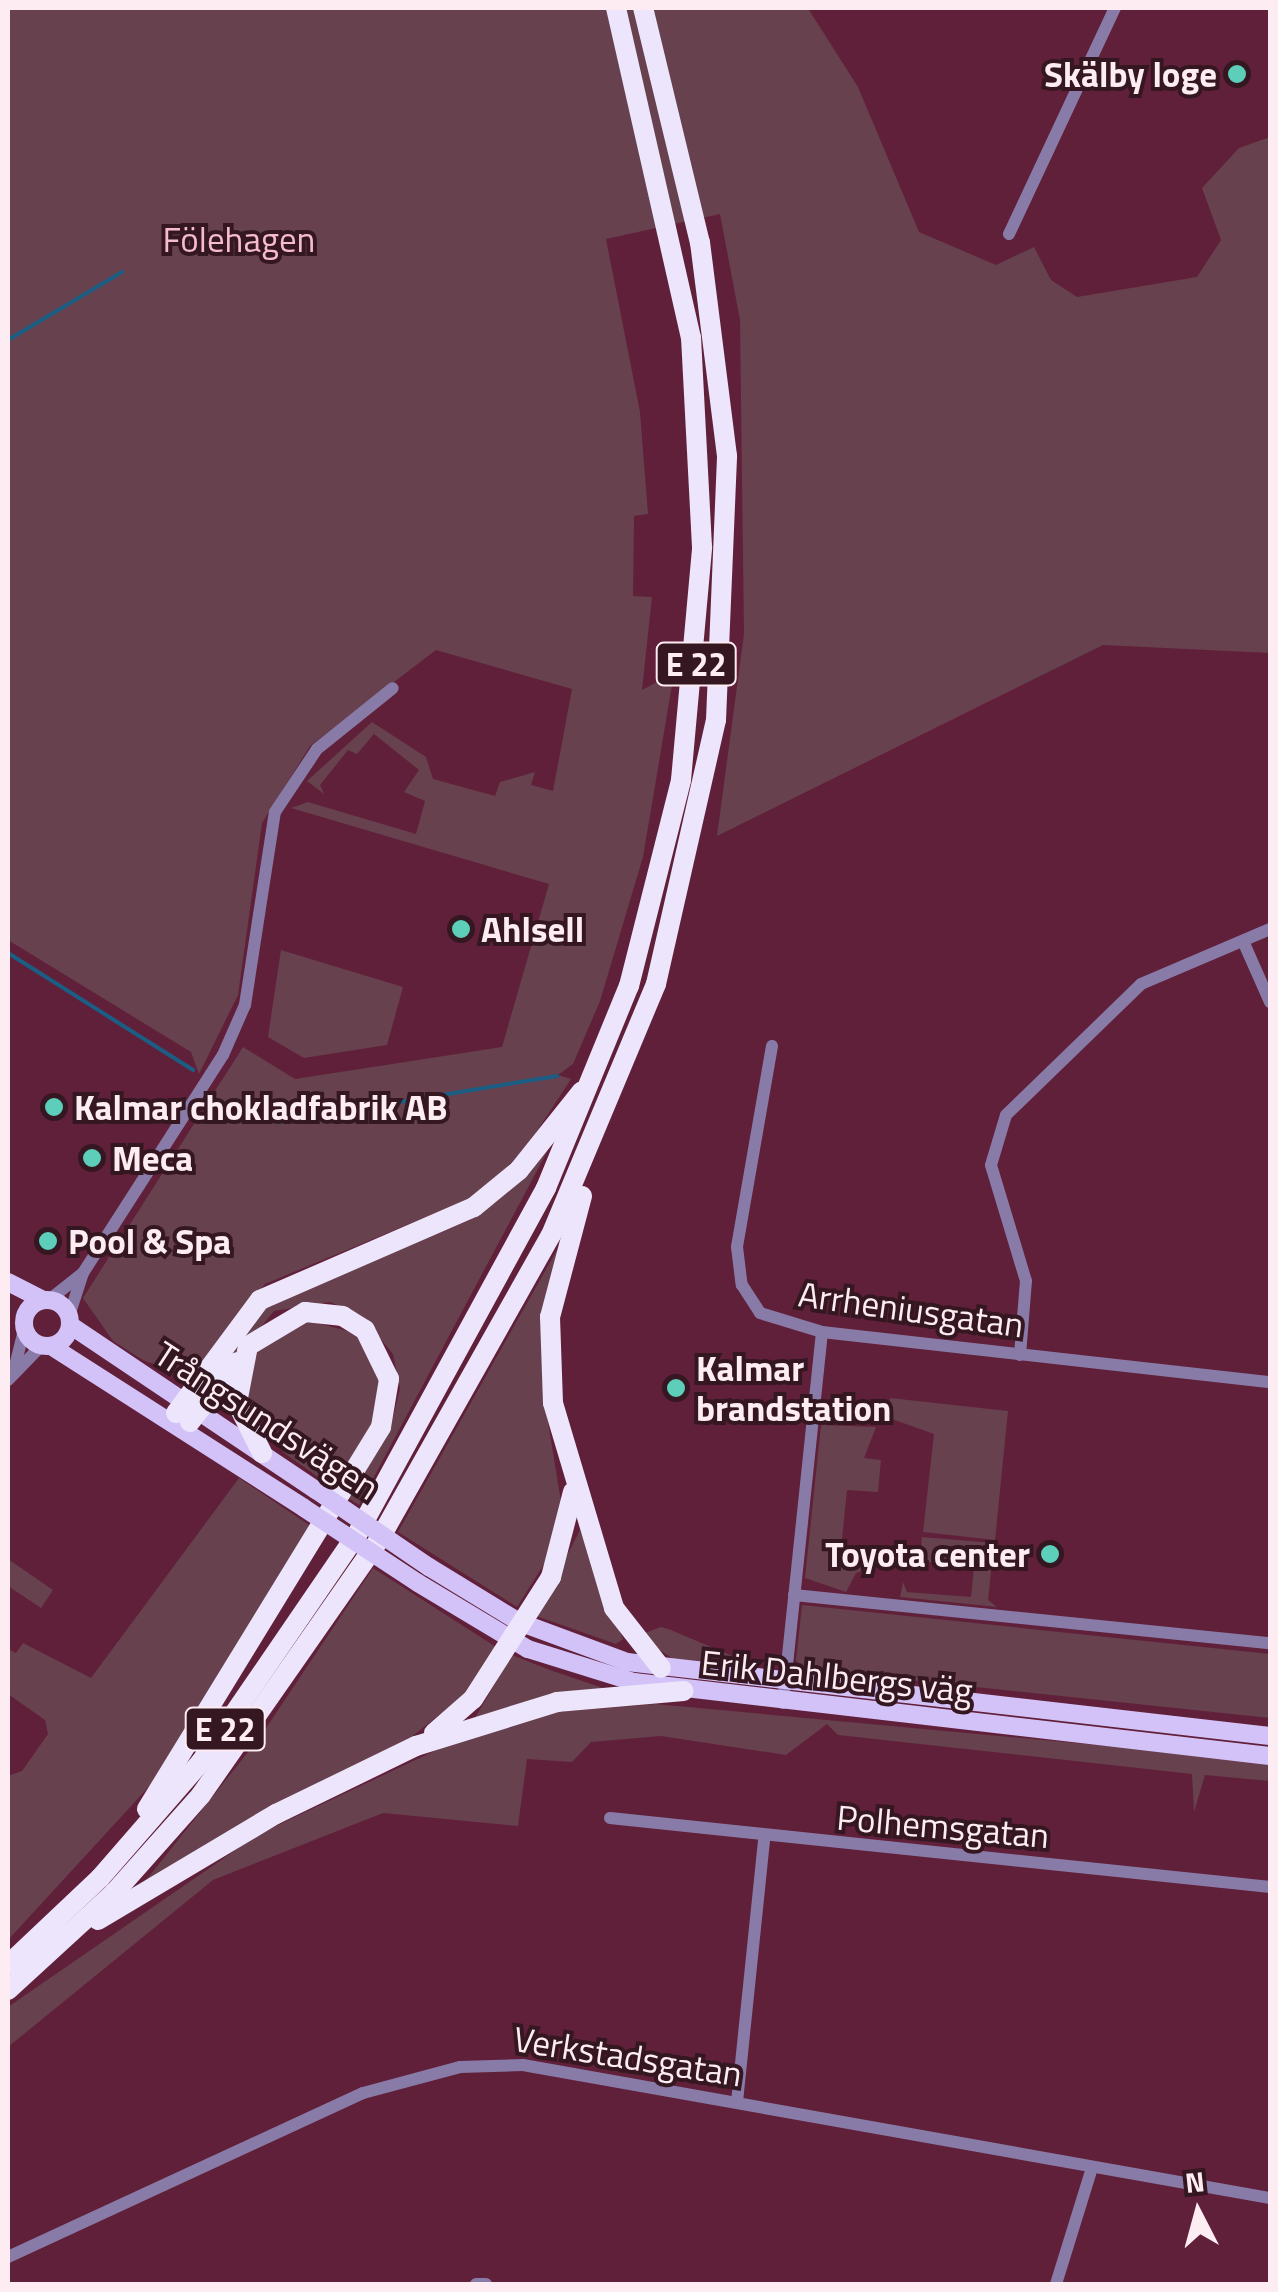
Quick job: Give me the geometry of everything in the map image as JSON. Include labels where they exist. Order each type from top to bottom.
[{"type":"highway","points":[[601,8],[644,105]]},
{"type":"highway","name":"E 22","points":[[8,1964],[100,1878],[201,1762],[359,1531],[494,1291],[599,1070],[668,840],[700,597],[697,391],[644,105],[616,8]]},
{"type":"highway","name":"E 22","points":[[8,1990],[63,1943],[201,1795],[319,1630],[462,1401],[598,1140],[656,984],[694,844],[726,595],[727,456],[712,311],[661,69],[643,8]]},
{"type":"highway","points":[[654,8],[661,69]]},
{"type":"highway","points":[[187,1413],[260,1300],[474,1207],[519,1170],[599,1070]]},
{"type":"highway","points":[[598,1140],[550,1317],[553,1403],[573,1484],[614,1608],[661,1668]]},
{"type":"highway","points":[[100,1878],[388,1405],[381,1352],[344,1316],[281,1318],[187,1413]]},
{"type":"highway","points":[[239,1360],[237,1403],[262,1453]]},
{"type":"highway","points":[[416,1746],[473,1700],[560,1562],[573,1484]]},
{"type":"highway","points":[[63,1943],[276,1814],[416,1746],[544,1704],[684,1692]]},
{"type":"main road","points":[[8,1282],[46,1300],[25,1324],[8,1306]]},
{"type":"main road","name":"Trångsundsvägen","points":[[46,1300],[274,1488]]},
{"type":"main road","points":[[47,1345],[70,1321]]},
{"type":"main road","name":"Trångsundsvägen","points":[[25,1324],[47,1345],[262,1453],[316,1490],[423,1575]]},
{"type":"main road","name":"Trångsundsvägen","points":[[114,1380],[274,1488],[423,1575]]},
{"type":"main road","name":"Erik Dahlbergs väg","points":[[423,1575],[514,1631],[591,1671],[684,1692],[1270,1756]]},
{"type":"main road","name":"Erik Dahlbergs väg","points":[[514,1631],[661,1668],[1270,1736]]},
{"type":"street","points":[[1009,234],[1115,8]]},
{"type":"street","points":[[70,1321],[83,1273],[223,1055],[245,1005],[275,812],[317,749],[393,688]]},
{"type":"street","points":[[1020,1354],[1026,1282],[991,1165],[1006,1115],[1141,984],[1270,929]]},
{"type":"street","points":[[1243,940],[1270,1002]]},
{"type":"street","name":"Arrheniusgatan","points":[[772,1046],[737,1265],[760,1312],[822,1332],[1270,1382]]},
{"type":"street","points":[[46,1300],[83,1273]]},
{"type":"street","points":[[11,1375],[25,1324]]},
{"type":"street","points":[[783,1704],[822,1332]]},
{"type":"street","points":[[11,1375],[47,1345]]},
{"type":"street","points":[[794,1595],[1270,1643]]},
{"type":"street","name":"Polhemsgatan","points":[[610,1818],[764,1839],[1270,1888]]},
{"type":"street","points":[[737,2102],[764,1839]]},
{"type":"street","name":"Verkstadsgatan","points":[[8,2256],[363,2093],[428,2074],[523,2065],[1270,2198]]},
{"type":"street","points":[[1056,2284],[1092,2168]]},
{"type":"street","points":[[476,2284],[486,2284]]},
{"type":"green space","name":"Fölehagen","points":[[8,8],[809,10],[858,87],[919,232],[996,265],[1034,247],[1051,280],[1077,297],[1197,277],[1221,240],[1202,188],[1239,148],[1270,137],[1270,653],[1103,645],[717,836],[744,634],[740,320],[720,214],[606,239],[640,412],[648,514],[634,516],[633,596],[652,597],[642,690],[674,673],[643,857],[600,1001],[573,1064],[558,1075],[571,1079],[524,1151],[474,1197],[265,1284],[189,1377],[143,1360],[113,1341],[83,1298],[243,1047],[295,1079],[502,1047],[549,884],[291,808],[308,802],[416,834],[425,801],[404,792],[419,770],[374,734],[357,754],[348,750],[320,785],[324,794],[307,781],[372,722],[426,757],[433,779],[495,796],[500,782],[535,772],[531,785],[553,791],[572,689],[436,650],[310,746],[262,823],[238,995],[199,1074],[191,1052],[8,940]]},
{"type":"green space","points":[[281,950],[403,987],[387,1045],[304,1058],[268,1037]]},
{"type":"green space","points":[[548,1150],[359,1505],[348,1498],[391,1425],[400,1389],[393,1354],[362,1316],[330,1302],[274,1311],[208,1391],[264,1307],[470,1220]]},
{"type":"green space","points":[[558,1248],[546,1410],[563,1514],[560,1539],[517,1607],[398,1532]]},
{"type":"green space","points":[[306,1320],[355,1333],[382,1383],[378,1412],[335,1489],[283,1452],[272,1419],[245,1400],[259,1346]]},
{"type":"green space","points":[[890,1398],[1008,1411],[995,1540],[923,1532],[934,1434],[889,1418]]},
{"type":"green space","points":[[821,1425],[876,1427],[864,1458],[881,1460],[878,1492],[847,1490],[841,1549],[850,1560],[874,1554],[873,1567],[856,1573],[846,1592],[805,1578]]},
{"type":"green space","points":[[239,1478],[312,1527],[155,1780],[8,1940],[8,1776],[22,1771],[48,1734],[45,1720],[8,1694],[8,1649],[16,1653],[23,1643],[91,1678]]},
{"type":"green space","points":[[580,1530],[623,1639],[616,1644],[536,1616]]},
{"type":"green space","points":[[922,1537],[994,1543],[988,1600],[997,1607],[900,1597],[903,1582],[907,1592],[971,1597],[974,1567],[909,1560],[896,1544],[921,1547]]},
{"type":"green space","points":[[8,1559],[53,1590],[41,1608],[8,1586]]},
{"type":"green space","points":[[373,1568],[496,1647],[474,1687],[410,1738],[143,1884],[260,1737]]},
{"type":"green space","points":[[802,1605],[1270,1654],[1270,1718],[806,1669],[796,1661]]},
{"type":"green space","points":[[661,1627],[751,1664],[680,1663],[637,1636]]},
{"type":"green space","points":[[512,1655],[550,1670],[603,1688],[475,1718]]},
{"type":"green space","points":[[655,1704],[1270,1761],[1270,1781],[1205,1775],[1194,1812],[1192,1774],[838,1735],[827,1724],[786,1755],[661,1736],[591,1742],[572,1762],[527,1759],[518,1826],[383,1813],[213,1880],[8,2047],[8,2007],[259,1834],[447,1745],[557,1712]]},
{"type":"waterway","points":[[8,340],[122,272]]},
{"type":"waterway","points":[[8,953],[193,1070]]},
{"type":"waterway","points":[[237,1100],[279,1122],[557,1076]]},
{"type":"place","name":"Skälby loge","points":[[1237,74]]},
{"type":"place","name":"Ahlsell","points":[[461,929]]},
{"type":"place","name":"Kalmar chokladfabrik AB","points":[[54,1107]]},
{"type":"place","name":"Meca","points":[[92,1158]]},
{"type":"place","name":"Pool & Spa","points":[[48,1241]]},
{"type":"place","name":"Kalmar brandstation","points":[[676,1388]]},
{"type":"place","name":"Toyota center","points":[[1050,1554]]}]
